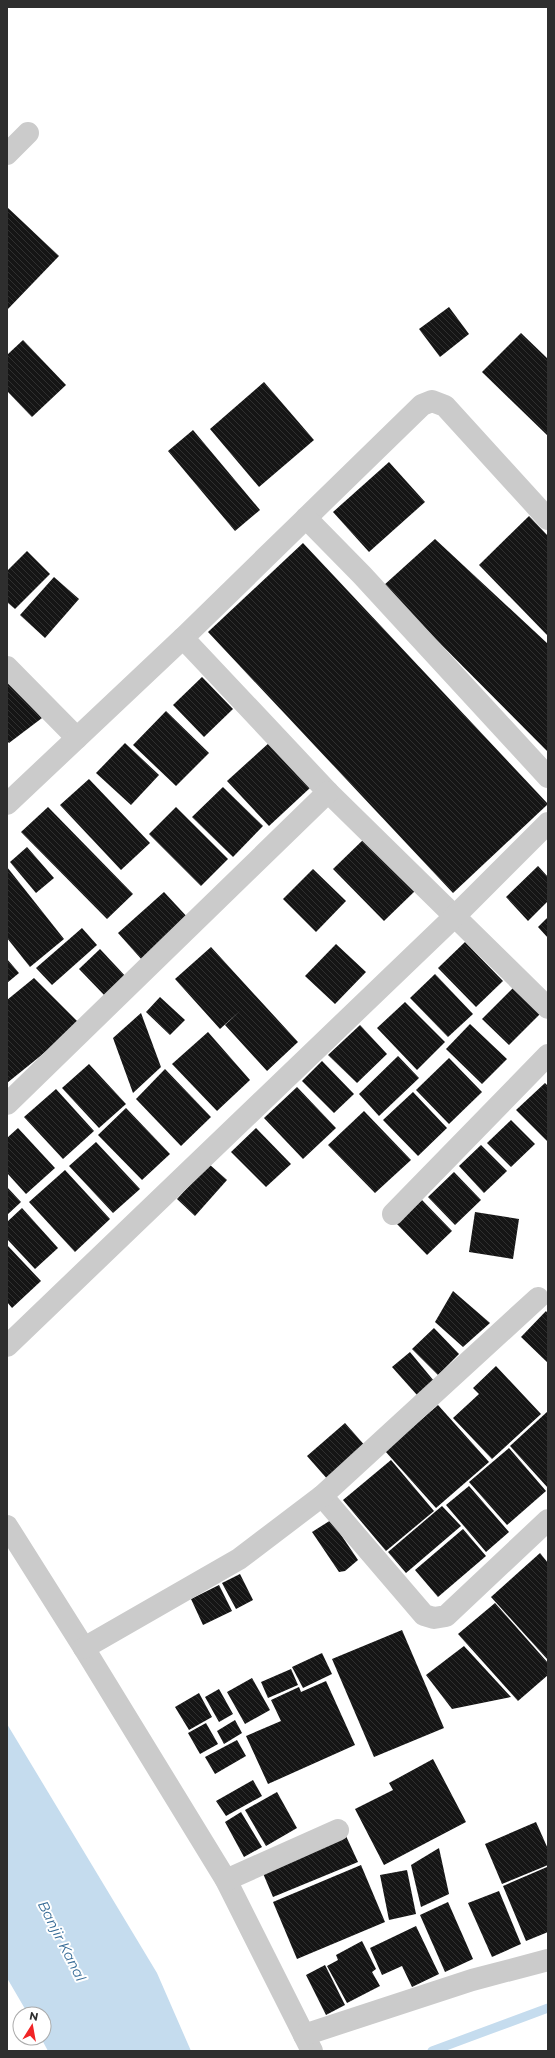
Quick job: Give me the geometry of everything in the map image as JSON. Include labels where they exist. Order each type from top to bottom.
[{"type":"street","points":[[7,154],[28,132]]},
{"type":"street","points":[[7,804],[183,638],[422,405],[432,401],[445,406],[548,519]]},
{"type":"street","points":[[306,518],[362,575],[548,777]]},
{"type":"street","points":[[183,638],[328,792],[548,1008]]},
{"type":"street","points":[[7,667],[77,738]]},
{"type":"street","points":[[7,1104],[328,792]]},
{"type":"street","points":[[7,1346],[455,916],[548,823]]},
{"type":"street","points":[[393,1214],[548,1055]]},
{"type":"street","points":[[84,1648],[239,1559],[322,1496],[538,1298]]},
{"type":"street","points":[[322,1496],[424,1615],[434,1618],[446,1616],[548,1520]]},
{"type":"street","points":[[7,1526],[84,1648],[226,1880],[309,2044],[472,1980],[548,1960]]},
{"type":"street","points":[[226,1880],[338,1830]]},
{"type":"water","name":"Banjir Kanal","points":[[7,1724],[157,1973],[191,2051],[48,2051],[45,2046],[52,2046],[52,2006],[23,2006],[7,1978]]},
{"type":"building","points":[[7,207],[59,256],[7,310]]},
{"type":"building","points":[[449,307],[469,334],[440,357],[419,329]]},
{"type":"building","points":[[521,333],[548,359],[548,436],[482,372]]},
{"type":"building","points":[[23,340],[66,385],[32,417],[7,391],[7,355]]},
{"type":"building","points":[[264,382],[314,440],[259,487],[210,429]]},
{"type":"building","points":[[193,430],[260,510],[235,531],[168,451]]},
{"type":"building","points":[[389,462],[425,502],[369,552],[333,512]]},
{"type":"building","points":[[529,516],[548,536],[548,636],[479,565]]},
{"type":"building","points":[[435,539],[548,644],[548,752],[383,586]]},
{"type":"building","points":[[303,543],[548,804],[453,893],[208,632]]},
{"type":"building","points":[[27,551],[50,574],[15,609],[7,602],[7,571]]},
{"type":"building","points":[[54,577],[79,599],[45,638],[20,615]]},
{"type":"building","points":[[202,677],[233,709],[204,737],[173,705]]},
{"type":"building","points":[[7,678],[42,718],[9,743],[7,741]]},
{"type":"building","points":[[166,711],[209,753],[176,786],[133,745]]},
{"type":"building","points":[[270,742],[311,787],[269,826],[227,781]]},
{"type":"building","points":[[125,743],[159,775],[131,805],[96,773]]},
{"type":"building","points":[[89,779],[150,843],[121,870],[60,805]]},
{"type":"building","points":[[223,787],[263,826],[233,857],[192,817]]},
{"type":"building","points":[[48,807],[133,894],[107,919],[21,832]]},
{"type":"building","points":[[176,807],[228,859],[201,886],[149,834]]},
{"type":"building","points":[[366,837],[417,889],[384,921],[333,869]]},
{"type":"building","points":[[27,847],[54,878],[36,893],[10,862]]},
{"type":"building","points":[[538,866],[548,877],[548,901],[528,921],[506,897]]},
{"type":"building","points":[[7,867],[64,939],[30,967],[7,938]]},
{"type":"building","points":[[313,869],[346,901],[316,932],[283,899]]},
{"type":"building","points":[[164,892],[190,920],[143,961],[118,933]]},
{"type":"building","points":[[548,917],[548,938],[538,927]]},
{"type":"building","points":[[82,928],[97,945],[52,985],[36,968]]},
{"type":"building","points":[[465,942],[503,981],[476,1007],[438,968]]},
{"type":"building","points":[[336,944],[366,972],[335,1004],[305,976]]},
{"type":"building","points":[[211,947],[298,1042],[267,1071],[225,1025],[241,1010],[220,1029],[175,979]]},
{"type":"building","points":[[100,949],[128,979],[107,998],[79,969]]},
{"type":"building","points":[[7,959],[19,973],[7,983]]},
{"type":"building","points":[[435,974],[473,1014],[448,1037],[410,998]]},
{"type":"building","points":[[34,978],[80,1024],[7,1083],[7,1000]]},
{"type":"building","points":[[516,985],[543,1011],[509,1045],[482,1019]]},
{"type":"building","points":[[160,997],[185,1020],[170,1035],[146,1012]]},
{"type":"building","points":[[405,1002],[445,1042],[417,1070],[377,1028]]},
{"type":"building","points":[[141,1013],[161,1067],[133,1093],[113,1038]]},
{"type":"building","points":[[470,1024],[507,1059],[482,1084],[446,1049]]},
{"type":"building","points":[[360,1025],[387,1054],[357,1083],[328,1055]]},
{"type":"building","points":[[208,1032],[250,1080],[217,1111],[172,1064]]},
{"type":"building","points":[[398,1056],[419,1078],[379,1116],[359,1094]]},
{"type":"building","points":[[449,1058],[482,1092],[449,1124],[416,1090]]},
{"type":"building","points":[[322,1061],[354,1094],[334,1113],[302,1081]]},
{"type":"building","points":[[89,1064],[126,1104],[99,1128],[62,1088]]},
{"type":"building","points":[[165,1069],[211,1117],[181,1146],[136,1099]]},
{"type":"building","points":[[545,1083],[548,1086],[548,1142],[516,1110]]},
{"type":"building","points":[[297,1087],[336,1128],[303,1159],[264,1118]]},
{"type":"building","points":[[56,1089],[94,1131],[63,1159],[24,1117]]},
{"type":"building","points":[[413,1092],[447,1128],[418,1156],[383,1120]]},
{"type":"building","points":[[126,1108],[170,1154],[142,1180],[98,1135]]},
{"type":"building","points":[[364,1111],[411,1160],[375,1193],[328,1145]]},
{"type":"building","points":[[511,1120],[535,1144],[511,1167],[487,1143]]},
{"type":"building","points":[[18,1128],[55,1168],[26,1194],[7,1173],[7,1138]]},
{"type":"building","points":[[256,1128],[291,1164],[266,1187],[231,1152]]},
{"type":"building","points":[[96,1142],[140,1189],[113,1213],[69,1166]]},
{"type":"building","points":[[481,1145],[507,1171],[484,1193],[459,1166]]},
{"type":"building","points":[[209,1164],[227,1180],[195,1216],[177,1199]]},
{"type":"building","points":[[65,1170],[110,1219],[75,1252],[29,1202]]},
{"type":"building","points":[[454,1172],[481,1200],[455,1225],[428,1197]]},
{"type":"building","points":[[7,1187],[21,1202],[7,1215]]},
{"type":"building","points":[[422,1200],[452,1231],[427,1255],[397,1224]]},
{"type":"building","points":[[22,1208],[58,1248],[35,1269],[7,1239],[7,1222]]},
{"type":"building","points":[[475,1212],[519,1219],[513,1259],[469,1252]]},
{"type":"building","points":[[7,1245],[41,1281],[12,1308],[7,1302]]},
{"type":"building","points":[[453,1291],[490,1323],[463,1347],[435,1322]]},
{"type":"building","points":[[546,1311],[548,1314],[548,1363],[521,1337]]},
{"type":"building","points":[[434,1328],[459,1354],[438,1375],[412,1349]]},
{"type":"building","points":[[410,1352],[434,1381],[417,1395],[392,1367]]},
{"type":"building","points":[[496,1366],[541,1414],[492,1459],[453,1418],[479,1394],[473,1388]]},
{"type":"building","points":[[438,1405],[489,1462],[436,1508],[385,1451]]},
{"type":"building","points":[[548,1411],[548,1488],[510,1446]]},
{"type":"building","points":[[345,1423],[367,1448],[329,1481],[307,1456]]},
{"type":"building","points":[[509,1448],[546,1491],[507,1525],[469,1482]]},
{"type":"building","points":[[391,1460],[434,1511],[386,1551],[343,1500]]},
{"type":"building","points":[[469,1486],[509,1532],[486,1552],[446,1505]]},
{"type":"building","points":[[442,1506],[461,1526],[406,1573],[388,1552]]},
{"type":"building","points":[[331,1520],[358,1560],[345,1571],[339,1572],[312,1532]]},
{"type":"building","points":[[463,1529],[486,1556],[438,1597],[415,1570]]},
{"type":"building","points":[[540,1553],[548,1563],[548,1660],[491,1597]]},
{"type":"building","points":[[240,1574],[253,1600],[236,1609],[222,1583]]},
{"type":"building","points":[[219,1585],[232,1611],[203,1625],[191,1599]]},
{"type":"building","points":[[495,1603],[548,1663],[548,1675],[518,1701],[458,1634]]},
{"type":"building","points":[[402,1630],[444,1728],[374,1757],[332,1659]]},
{"type":"building","points":[[464,1646],[511,1697],[452,1709],[426,1675]]},
{"type":"building","points":[[322,1653],[332,1674],[303,1688],[292,1667]]},
{"type":"building","points":[[291,1669],[298,1685],[268,1698],[261,1682]]},
{"type":"building","points":[[252,1678],[270,1710],[245,1724],[227,1692]]},
{"type":"building","points":[[326,1681],[355,1745],[268,1784],[246,1736],[281,1721],[271,1700],[299,1687],[301,1692]]},
{"type":"building","points":[[219,1689],[233,1714],[219,1722],[205,1697]]},
{"type":"building","points":[[199,1693],[212,1717],[189,1730],[175,1707]]},
{"type":"building","points":[[235,1720],[242,1733],[224,1744],[217,1731]]},
{"type":"building","points":[[206,1723],[218,1744],[200,1754],[188,1733]]},
{"type":"building","points":[[237,1740],[246,1756],[215,1774],[205,1757]]},
{"type":"building","points":[[433,1759],[466,1822],[384,1865],[355,1809],[393,1790],[389,1783]]},
{"type":"building","points":[[253,1780],[262,1796],[226,1816],[216,1801]]},
{"type":"building","points":[[277,1792],[297,1828],[266,1846],[245,1810]]},
{"type":"building","points":[[241,1812],[262,1847],[244,1857],[225,1822]]},
{"type":"building","points":[[536,1822],[548,1849],[548,1865],[502,1884],[485,1844]]},
{"type":"building","points":[[346,1836],[358,1862],[273,1897],[262,1871]]},
{"type":"building","points":[[439,1848],[449,1894],[421,1907],[411,1865]]},
{"type":"building","points":[[361,1865],[385,1922],[297,1959],[273,1902]]},
{"type":"building","points":[[547,1867],[548,1932],[526,1941],[503,1886]]},
{"type":"building","points":[[407,1870],[416,1914],[389,1920],[380,1875]]},
{"type":"building","points":[[499,1891],[521,1944],[492,1957],[468,1903]]},
{"type":"building","points":[[448,1902],[473,1959],[445,1972],[420,1915]]},
{"type":"building","points":[[416,1926],[439,1974],[412,1987],[402,1966],[382,1975],[370,1948]]},
{"type":"building","points":[[362,1941],[376,1969],[372,1972],[380,1986],[347,2003],[327,1966],[338,1960],[336,1955]]},
{"type":"building","points":[[325,1965],[345,2005],[326,2015],[306,1975]]},
{"type":"waterway","points":[[432,2051],[548,2008]]}]
